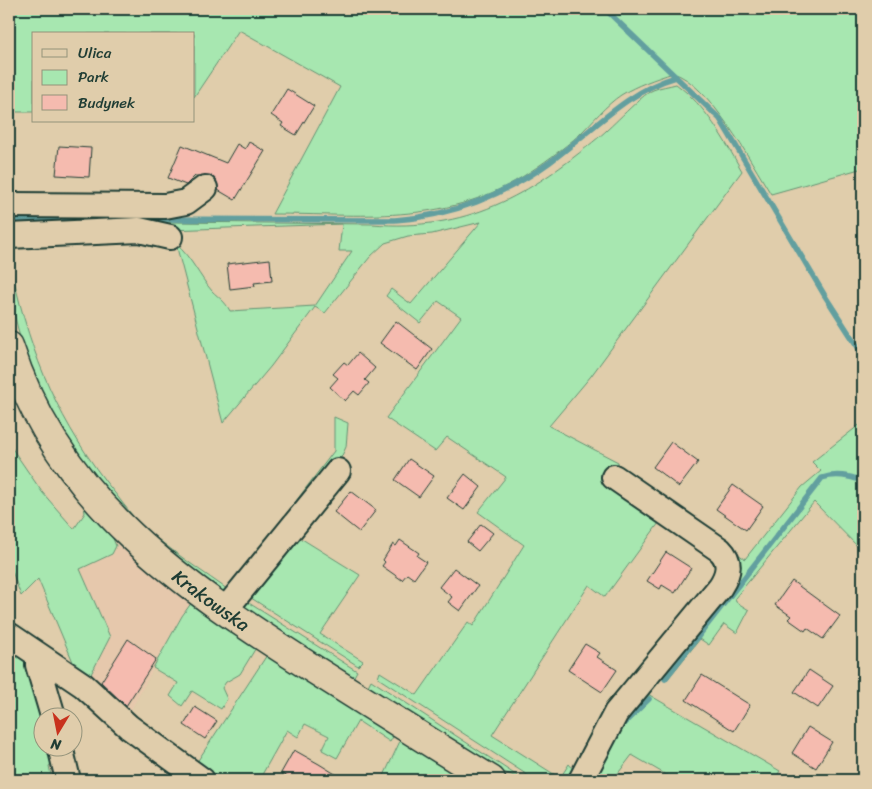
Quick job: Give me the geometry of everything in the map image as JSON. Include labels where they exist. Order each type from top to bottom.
[{"type":"main road","name":"Krakowska","points":[[9,346],[36,410],[52,439],[91,494],[136,541],[176,575],[247,627],[491,780]]},
{"type":"street","points":[[9,205],[178,205],[193,199],[206,188]]},
{"type":"street","points":[[9,236],[139,230],[170,237]]},
{"type":"street","points":[[225,610],[338,471]]},
{"type":"street","points":[[581,780],[616,713],[720,587],[727,571],[727,560],[720,550],[614,477]]},
{"type":"street","points":[[9,635],[82,685],[129,727],[202,780]]},
{"type":"street","points":[[38,656],[38,665],[50,706]]},
{"type":"street","points":[[62,756],[68,780]]},
{"type":"shaded area","points":[[119,542],[163,582],[192,602],[182,616],[128,715],[88,680],[80,569],[112,554]]},
{"type":"green space","points":[[9,9],[863,9],[863,168],[771,194],[741,144],[715,107],[687,80],[673,73],[640,85],[621,95],[605,108],[580,134],[552,157],[522,177],[492,193],[462,203],[400,214],[272,214],[340,87],[239,30],[195,96],[195,32],[32,32],[32,112],[9,112]]},
{"type":"green space","points":[[676,84],[705,113],[721,135],[742,171],[591,376],[549,426],[618,462],[619,470],[664,516],[605,597],[589,585],[492,735],[560,778],[569,764],[574,770],[574,780],[535,780],[378,678],[380,672],[417,695],[468,622],[473,626],[524,545],[478,512],[506,477],[447,437],[435,451],[386,418],[461,317],[438,301],[420,323],[386,296],[391,289],[411,304],[481,222],[432,234],[408,236],[385,243],[370,257],[325,313],[315,307],[271,366],[223,423],[176,244],[187,255],[212,291],[224,302],[230,311],[315,306],[352,251],[339,251],[342,224],[169,230],[9,226],[9,211],[168,214],[169,222],[372,224],[406,225],[438,222],[467,216],[521,193],[573,158],[648,93]]},
{"type":"green space","points":[[9,257],[24,319],[44,375],[56,402],[87,455],[106,482],[142,526],[176,553],[234,594],[227,596],[130,521],[76,454],[45,402],[23,350],[9,292]]},
{"type":"green space","points":[[334,417],[348,423],[346,447],[338,464],[233,584],[334,451]]},
{"type":"green space","points":[[863,422],[863,552],[814,502],[735,598],[736,602],[749,610],[737,633],[724,624],[709,645],[700,639],[667,680],[662,676],[731,576],[711,535],[745,559],[802,487],[821,471],[812,462]]},
{"type":"green space","points":[[9,444],[42,492],[74,529],[85,513],[84,507],[112,536],[116,546],[112,554],[80,569],[110,637],[89,678],[76,669],[38,579],[21,596],[9,563]]},
{"type":"green space","points":[[302,539],[360,575],[320,634],[363,661],[358,666],[248,596],[293,542]]},
{"type":"green space","points":[[244,600],[357,671],[352,680],[244,609]]},
{"type":"green space","points":[[192,602],[257,646],[240,674],[226,682],[222,688],[227,699],[221,709],[192,691],[182,706],[170,696],[178,683],[153,668]]},
{"type":"green space","points":[[9,642],[31,664],[40,706],[32,706],[32,756],[57,756],[49,766],[52,780],[9,780]]},
{"type":"green space","points":[[267,655],[394,735],[390,742],[358,721],[337,758],[322,750],[329,736],[305,724],[298,737],[287,730],[259,780],[209,780],[195,765]]},
{"type":"green space","points":[[371,680],[522,779],[501,771],[367,688]]},
{"type":"green space","points":[[646,693],[780,771],[774,780],[675,780],[632,755],[613,780],[588,780],[608,733]]},
{"type":"green space","points":[[401,739],[467,780],[382,780]]},
{"type":"building","points":[[287,89],[314,106],[296,135],[281,126],[283,123],[271,115]]},
{"type":"building","points":[[249,142],[265,151],[235,200],[218,190],[216,180],[210,175],[195,176],[186,185],[168,178],[182,145],[226,163],[237,144],[245,149]]},
{"type":"building","points":[[59,146],[91,148],[89,177],[56,175]]},
{"type":"building","points":[[270,259],[272,281],[254,283],[255,286],[230,289],[227,264]]},
{"type":"building","points":[[396,321],[432,349],[417,370],[380,343]]},
{"type":"building","points":[[358,353],[375,368],[365,380],[369,383],[359,395],[354,391],[345,401],[330,387],[338,378],[333,374],[344,362],[348,365]]},
{"type":"building","points":[[671,442],[698,462],[679,487],[653,467]]},
{"type":"building","points":[[409,459],[434,476],[419,497],[395,480]]},
{"type":"building","points":[[465,474],[481,487],[464,510],[447,498]]},
{"type":"building","points":[[733,485],[763,506],[746,530],[716,509]]},
{"type":"building","points":[[351,491],[376,510],[359,532],[334,512]]},
{"type":"building","points":[[481,524],[493,533],[478,551],[467,542]]},
{"type":"building","points":[[400,540],[419,553],[417,556],[426,562],[414,579],[407,574],[402,580],[382,566],[385,562],[383,560],[393,544],[396,546]]},
{"type":"building","points":[[666,552],[691,568],[675,593],[662,585],[660,589],[647,581]]},
{"type":"building","points":[[454,568],[478,586],[460,611],[448,602],[452,597],[439,587]]},
{"type":"building","points":[[792,581],[840,616],[823,639],[807,628],[805,631],[788,619],[791,616],[775,605]]},
{"type":"building","points":[[128,639],[156,659],[126,706],[101,682]]},
{"type":"building","points":[[585,644],[600,653],[597,657],[617,670],[602,692],[568,670]]},
{"type":"building","points":[[809,670],[833,686],[818,708],[794,692]]},
{"type":"building","points":[[702,675],[750,705],[734,731],[686,700]]},
{"type":"building","points":[[195,707],[217,721],[205,739],[184,725]]},
{"type":"building","points":[[808,727],[832,742],[816,768],[792,753]]},
{"type":"building","points":[[294,750],[345,780],[293,780],[281,773]]},
{"type":"waterway","points":[[605,9],[676,77]]},
{"type":"waterway","points":[[137,219],[395,220],[416,218],[457,209],[496,194],[533,174],[625,102],[658,83],[676,77],[720,119],[825,296],[863,355]]},
{"type":"waterway","points":[[10,220],[125,219]]},
{"type":"waterway","points":[[665,679],[822,478],[842,476],[863,481]]},
{"type":"waterway","points":[[618,729],[649,699]]}]
